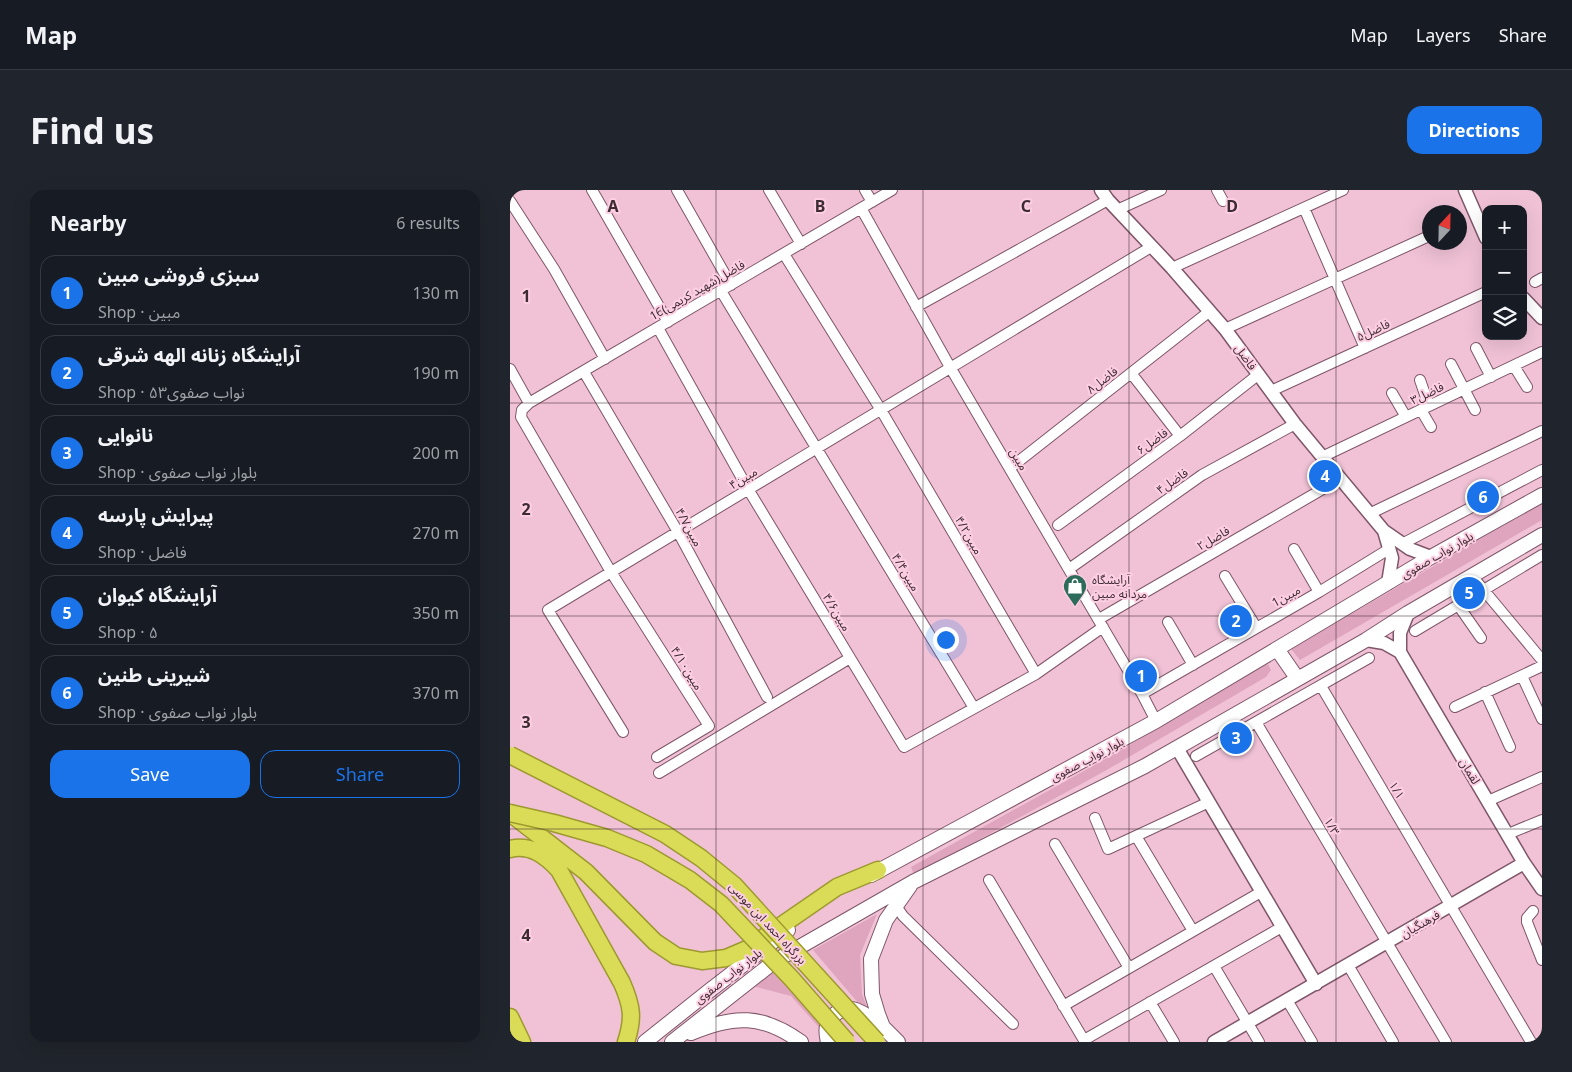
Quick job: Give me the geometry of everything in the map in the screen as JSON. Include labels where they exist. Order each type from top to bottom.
[{"type":"highway","name":"بزرگراه احمد ابن موسی","points":[[510,755],[665,834],[701,858],[734,885],[877,1042]]},
{"type":"highway","points":[[510,813],[586,872],[655,942],[676,956],[702,961],[726,958],[746,949],[836,887],[878,870]]},
{"type":"highway","name":"بزرگراه احمد ابن موسی","points":[[510,813],[554,822],[607,838],[646,854],[690,880],[720,904],[792,979],[847,1042]]},
{"type":"highway","points":[[510,849],[530,849],[547,856],[559,870],[622,983],[630,1003],[631,1027],[626,1042]]},
{"type":"highway","points":[[510,1017],[522,1042]]},
{"type":"main road","name":"بلوار نواب صفوی","points":[[645,1042],[722,980],[817,908],[878,870],[1156,721],[1432,557],[1542,495]]},
{"type":"main road","name":"بلوار نواب صفوی","points":[[674,1040],[775,960],[913,882],[1145,766],[1366,640],[1408,613],[1542,536]]},
{"type":"main road","points":[[1278,649],[1297,678]]},
{"type":"main road","points":[[883,1027],[872,994],[871,959],[886,920],[913,882]]},
{"type":"main road","points":[[828,1042],[827,1026],[833,1016],[843,1009],[852,1008],[883,1027],[898,1042]]},
{"type":"main road","points":[[674,1040],[715,1023],[744,1019],[765,1023],[786,1031],[801,1042]]},
{"type":"street","points":[[592,190],[668,322]]},
{"type":"street","points":[[677,190],[731,285]]},
{"type":"street","points":[[769,190],[801,244]]},
{"type":"street","points":[[865,190],[872,202]]},
{"type":"street","name":"16فاضل(شهید کریمی)","points":[[529,403],[892,190]]},
{"type":"street","points":[[1117,210],[1162,190]]},
{"type":"street","points":[[1218,190],[1223,200]]},
{"type":"street","points":[[1172,268],[1343,190]]},
{"type":"street","points":[[1465,190],[1482,229]]},
{"type":"street","points":[[916,307],[1104,195]]},
{"type":"street","name":"فاضل","points":[[1104,195],[1226,329],[1295,424],[1368,514],[1384,531],[1402,544],[1432,557]]},
{"type":"street","points":[[510,201],[554,270],[605,359]]},
{"type":"street","name":"مبین","points":[[861,208],[950,368],[1101,623],[1156,721]]},
{"type":"street","points":[[1304,208],[1365,348]]},
{"type":"street","points":[[1226,329],[1422,240]]},
{"type":"street","name":"۴مبین","points":[[623,732],[548,610],[1151,247]]},
{"type":"street","name":"۴/۲مبین","points":[[784,254],[881,410],[1036,674]]},
{"type":"street","name":"۴/۴مبین","points":[[721,291],[974,708]]},
{"type":"street","name":"۵فاضل","points":[[1271,391],[1482,294]]},
{"type":"street","points":[[1527,302],[1542,318]]},
{"type":"street","name":"۸فاضل","points":[[1010,468],[1210,311]]},
{"type":"street","name":"۴/۶مبین","points":[[658,328],[748,490],[904,747]]},
{"type":"street","points":[[1476,348],[1490,377]]},
{"type":"street","name":"۳فاضل","points":[[1322,457],[1542,352]]},
{"type":"street","points":[[1451,364],[1474,410]]},
{"type":"street","points":[[1514,366],[1527,386]]},
{"type":"street","points":[[510,370],[529,403],[522,410],[521,417],[611,572]]},
{"type":"street","name":"۴/۷مبین","points":[[584,372],[678,532],[767,697]]},
{"type":"street","points":[[1131,373],[1180,436]]},
{"type":"street","name":"۶فاضل","points":[[1058,524],[1180,436],[1259,374]]},
{"type":"street","points":[[1420,380],[1425,408],[1431,427]]},
{"type":"street","points":[[1392,393],[1406,417]]},
{"type":"street","name":"۴فاضل","points":[[1069,569],[1202,475],[1295,424]]},
{"type":"street","points":[[1368,514],[1542,431]]},
{"type":"street","points":[[1402,544],[1542,470]]},
{"type":"street","name":"۲فاضل","points":[[904,747],[1036,674],[1101,623],[1340,479]]},
{"type":"street","name":"فاضل","points":[[1384,531],[1392,558],[1388,583]]},
{"type":"street","points":[[1294,549],[1319,592]]},
{"type":"street","name":"1مبین","points":[[1142,694],[1319,592],[1389,549]]},
{"type":"street","points":[[1415,631],[1542,555]]},
{"type":"street","name":"۴/۱۰مبین","points":[[611,572],[708,726],[657,757]]},
{"type":"street","points":[[1225,576],[1256,628]]},
{"type":"street","points":[[1472,576],[1540,655]]},
{"type":"street","points":[[1458,605],[1481,638]]},
{"type":"street","points":[[1366,640],[1384,643],[1400,652],[1400,633],[1408,613]]},
{"type":"street","points":[[1168,622],[1193,665]]},
{"type":"street","name":"لقمان","points":[[1400,652],[1524,863],[1542,888]]},
{"type":"street","points":[[659,773],[850,658]]},
{"type":"street","points":[[1196,756],[1369,658]]},
{"type":"street","points":[[1455,707],[1542,666]]},
{"type":"street","points":[[1522,676],[1542,719]]},
{"type":"street","name":"۱/۱","points":[[1321,686],[1531,1042]]},
{"type":"street","points":[[1485,692],[1510,747]]},
{"type":"street","name":"۱/۳","points":[[1256,722],[1446,1042]]},
{"type":"street","points":[[1177,748],[1316,984]]},
{"type":"street","points":[[1488,801],[1542,777]]},
{"type":"street","points":[[1095,818],[1108,849],[1209,802]]},
{"type":"street","points":[[1508,834],[1542,820]]},
{"type":"street","points":[[1136,836],[1193,931]]},
{"type":"street","points":[[1055,844],[1129,968]]},
{"type":"street","name":"فرهنگیان","points":[[1214,1042],[1524,863]]},
{"type":"street","points":[[988,880],[1084,1041],[1282,927]]},
{"type":"street","points":[[1063,1006],[1261,892]]},
{"type":"street","points":[[896,906],[903,916],[1013,1024]]},
{"type":"street","points":[[1533,911],[1526,922],[1542,960]]},
{"type":"street","points":[[1348,965],[1393,1042]]},
{"type":"street","points":[[1214,966],[1259,1042]]},
{"type":"street","points":[[1287,1000],[1312,1042]]},
{"type":"street","points":[[1150,1002],[1174,1042]]},
{"type":"shaded area","points":[[1542,503],[1542,520],[1300,660],[1291,649]]},
{"type":"shaded area","points":[[1268,664],[1271,670],[1266,677],[1105,771],[914,875],[911,867],[1118,752],[1258,668]]},
{"type":"shaded area","points":[[877,914],[860,955],[862,994],[871,1018],[813,950]]},
{"type":"shaded area","points":[[772,971],[791,990],[835,1042],[832,1042],[791,996],[745,984]]},
{"type":"place","name":"پیرایش پارسه","points":[[1325,476]]},
{"type":"place","name":"شیرینی طنین","points":[[1483,497]]},
{"type":"place","name":"آرایشگاه کیوان","points":[[1469,593]]},
{"type":"place","name":"آرایشگاه مردانه مبین","points":[[1075,607]]},
{"type":"place","name":"آرایشگاه زنانه الهه شرقی","points":[[1236,621]]},
{"type":"place","name":"سبزی فروشی مبین","points":[[1141,676]]},
{"type":"place","name":"نانوایی","points":[[1236,738]]}]
